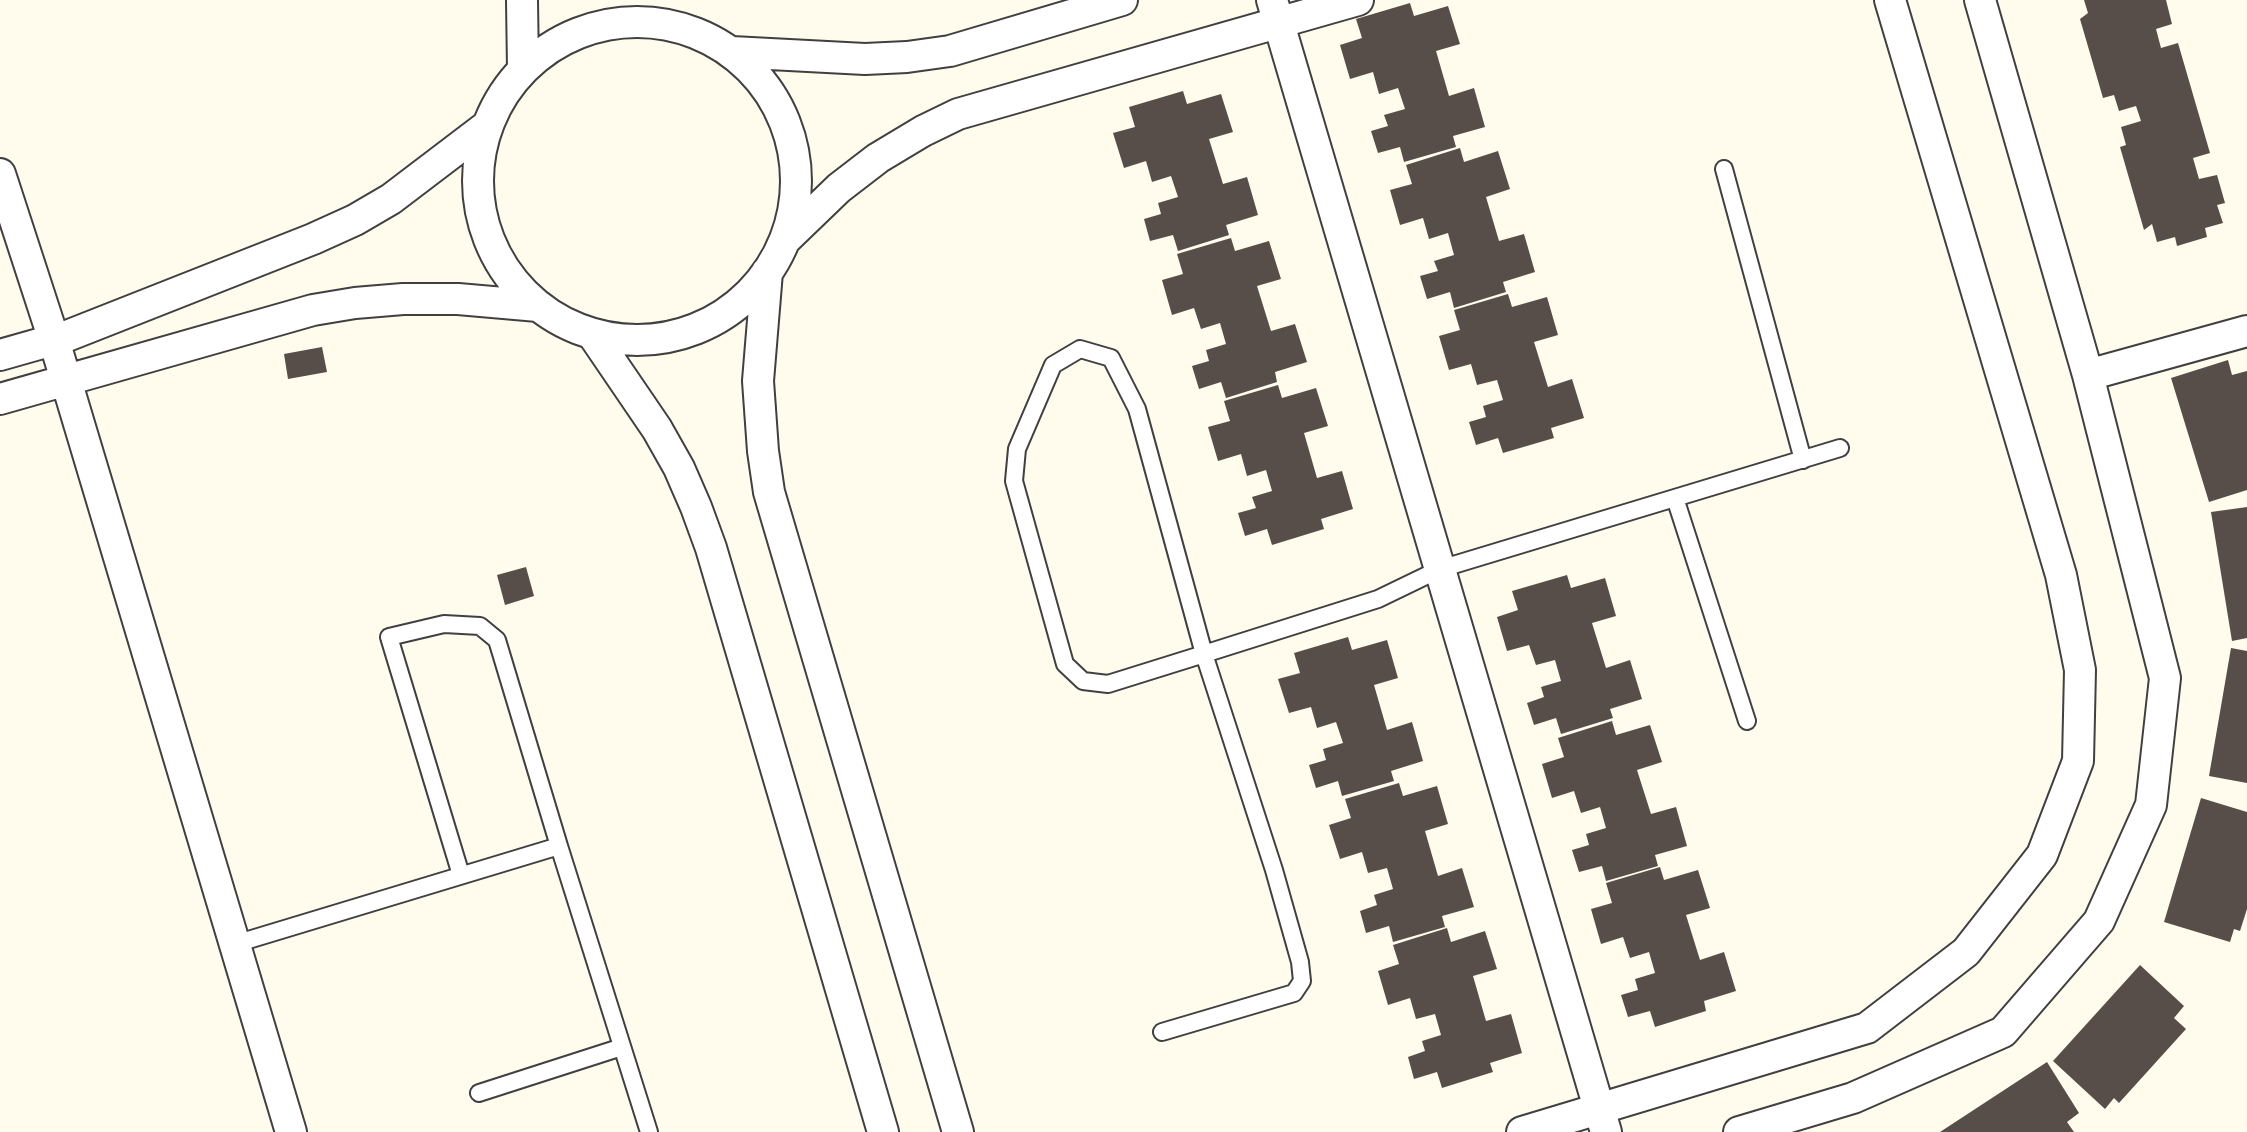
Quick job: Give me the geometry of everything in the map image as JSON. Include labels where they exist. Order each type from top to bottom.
[{"type":"street","points":[[522,0],[523,69]]},
{"type":"street","points":[[663,0],[681,27]]},
{"type":"street","points":[[732,52],[865,59],[907,57],[950,51],[1122,0]]},
{"type":"street","points":[[785,240],[839,188],[878,158],[958,114],[1275,12],[1358,0]]},
{"type":"street","points":[[1522,1132],[1602,1120],[1867,1028],[1966,952],[2042,855],[2078,761],[2080,670],[2061,575],[1890,0]]},
{"type":"street","points":[[1739,1132],[1853,1098],[2003,1032],[2099,921],[2151,805],[2165,678],[2088,375],[1980,0]]},
{"type":"street","points":[[1275,12],[1602,1120]]},
{"type":"street","points":[[647,21],[681,27],[708,37],[732,52],[762,81],[783,117],[794,158],[795,200],[785,240],[767,272],[741,302],[708,324],[672,337],[632,340],[593,335],[564,323],[538,306],[505,270],[483,225],[477,176],[487,126],[502,96],[523,69],[549,47],[580,31],[613,22],[647,21]]},
{"type":"street","points":[[0,355],[54,340],[355,220],[391,199],[487,126]]},
{"type":"street","points":[[0,174],[54,340],[291,1132]]},
{"type":"street","points":[[767,272],[758,381],[769,492],[958,1132]]},
{"type":"street","points":[[0,399],[313,310],[403,299],[458,299],[538,306]]},
{"type":"street","points":[[2088,375],[2247,331]]},
{"type":"street","points":[[593,335],[657,429],[679,468],[701,521],[883,1132]]},
{"type":"lane","points":[[1724,169],[1803,460]]},
{"type":"lane","points":[[1162,1032],[1294,993],[1302,981],[1300,962],[1274,870],[1204,654],[1137,409],[1111,358],[1080,349],[1053,365],[1017,449],[1014,481],[1065,664],[1083,681],[1108,684],[1204,654],[1378,599],[1440,569],[1840,448]]},
{"type":"lane","points":[[1675,498],[1747,721]]},
{"type":"lane","points":[[461,875],[389,637],[444,624],[480,626],[497,640],[649,1132]]},
{"type":"lane","points":[[235,944],[559,846]]},
{"type":"lane","points":[[479,1093],[622,1047]]},
{"type":"building","points":[[2084,0],[2166,0],[2172,24],[2156,29],[2161,48],[2178,43],[2210,153],[2193,158],[2199,179],[2217,175],[2225,203],[2217,205],[2223,223],[2205,228],[2207,237],[2177,246],[2175,237],[2157,242],[2152,224],[2144,230],[2120,147],[2126,145],[2121,127],[2141,121],[2136,106],[2119,111],[2114,95],[2103,98],[2080,19],[2088,13]]},
{"type":"building","points":[[1410,3],[1414,16],[1448,6],[1460,44],[1436,51],[1449,96],[1474,88],[1485,127],[1453,136],[1456,147],[1404,162],[1400,147],[1378,153],[1371,131],[1388,126],[1384,115],[1405,109],[1398,88],[1379,94],[1373,72],[1350,79],[1340,45],[1362,38],[1356,19]]},
{"type":"building","points":[[1183,91],[1187,104],[1221,94],[1233,132],[1209,139],[1223,184],[1247,177],[1258,215],[1226,225],[1229,235],[1178,251],[1173,235],[1150,241],[1144,219],[1161,214],[1158,203],[1178,197],[1171,176],[1152,182],[1146,161],[1124,168],[1113,133],[1135,127],[1129,107]]},
{"type":"building","points":[[1460,148],[1464,162],[1498,151],[1510,189],[1486,197],[1499,241],[1524,234],[1535,272],[1503,282],[1506,292],[1454,308],[1450,292],[1427,299],[1420,276],[1438,271],[1434,261],[1454,255],[1448,233],[1429,239],[1423,218],[1400,225],[1390,190],[1412,184],[1406,165]]},
{"type":"building","points":[[1231,238],[1235,251],[1269,241],[1281,279],[1257,286],[1271,331],[1295,324],[1307,362],[1275,372],[1277,382],[1226,398],[1221,382],[1199,389],[1192,366],[1209,361],[1206,350],[1226,344],[1220,323],[1201,329],[1194,308],[1172,315],[1162,280],[1183,274],[1177,254]]},
{"type":"building","points":[[1508,294],[1512,307],[1547,297],[1558,335],[1534,342],[1548,387],[1572,379],[1584,418],[1551,428],[1554,438],[1503,453],[1498,438],[1476,445],[1469,422],[1486,417],[1483,406],[1503,400],[1497,380],[1477,385],[1471,364],[1449,370],[1439,336],[1460,330],[1454,310]]},
{"type":"building","points":[[322,347],[327,372],[288,379],[284,354]]},
{"type":"building","points":[[2228,360],[2232,375],[2247,371],[2247,490],[2209,502],[2171,378]]},
{"type":"building","points":[[1278,385],[1282,398],[1316,388],[1328,426],[1304,433],[1317,478],[1342,471],[1353,509],[1321,519],[1324,529],[1272,545],[1267,529],[1245,536],[1238,513],[1256,508],[1252,497],[1272,491],[1266,470],[1247,476],[1241,454],[1218,461],[1208,427],[1230,421],[1224,401]]},
{"type":"building","points":[[2247,507],[2247,638],[2232,641],[2211,512]]},
{"type":"building","points":[[526,567],[534,596],[505,605],[497,575]]},
{"type":"building","points":[[1567,575],[1571,588],[1605,578],[1616,616],[1592,623],[1606,668],[1630,660],[1642,699],[1610,709],[1613,718],[1561,734],[1556,718],[1534,725],[1527,703],[1544,697],[1541,687],[1561,681],[1555,660],[1536,665],[1529,645],[1507,651],[1497,617],[1518,610],[1512,591]]},
{"type":"building","points":[[1348,637],[1352,650],[1387,640],[1398,678],[1374,685],[1387,730],[1412,722],[1423,761],[1391,771],[1394,781],[1342,796],[1338,781],[1316,788],[1309,765],[1326,760],[1323,749],[1343,743],[1336,722],[1317,728],[1311,707],[1289,713],[1278,679],[1300,673],[1294,653]]},
{"type":"building","points":[[2231,648],[2247,651],[2247,783],[2209,776]]},
{"type":"building","points":[[1612,721],[1616,735],[1650,725],[1662,762],[1637,770],[1651,814],[1676,807],[1687,846],[1655,855],[1658,866],[1606,881],[1602,866],[1579,872],[1572,850],[1589,845],[1586,834],[1606,828],[1600,807],[1581,813],[1574,791],[1552,798],[1542,764],[1564,757],[1558,738]]},
{"type":"building","points":[[1399,783],[1403,796],[1437,786],[1448,824],[1425,831],[1438,876],[1462,868],[1474,907],[1442,916],[1445,927],[1393,942],[1389,926],[1366,933],[1360,911],[1377,905],[1374,895],[1393,889],[1387,868],[1368,873],[1362,852],[1340,859],[1329,825],[1351,818],[1345,799]]},
{"type":"building","points":[[2201,798],[2247,812],[2247,909],[2240,931],[2234,929],[2230,942],[2164,922]]},
{"type":"building","points":[[1660,867],[1664,880],[1698,870],[1710,908],[1686,915],[1700,960],[1724,952],[1736,991],[1704,1001],[1706,1011],[1655,1027],[1650,1011],[1628,1017],[1621,995],[1638,990],[1635,979],[1655,973],[1649,952],[1630,958],[1623,937],[1601,944],[1591,909],[1612,903],[1606,883]]},
{"type":"building","points":[[1447,928],[1451,942],[1485,931],[1497,969],[1473,976],[1486,1021],[1511,1014],[1522,1053],[1490,1063],[1493,1072],[1442,1088],[1437,1072],[1414,1079],[1408,1057],[1425,1051],[1422,1041],[1441,1035],[1435,1014],[1416,1019],[1410,998],[1388,1005],[1378,971],[1399,964],[1393,945]]},
{"type":"building","points":[[2140,965],[2184,1006],[2174,1018],[2186,1029],[2119,1103],[2114,1098],[2105,1109],[2053,1061]]},
{"type":"building","points":[[2047,1062],[2079,1113],[2067,1122],[2074,1132],[1940,1132]]}]
